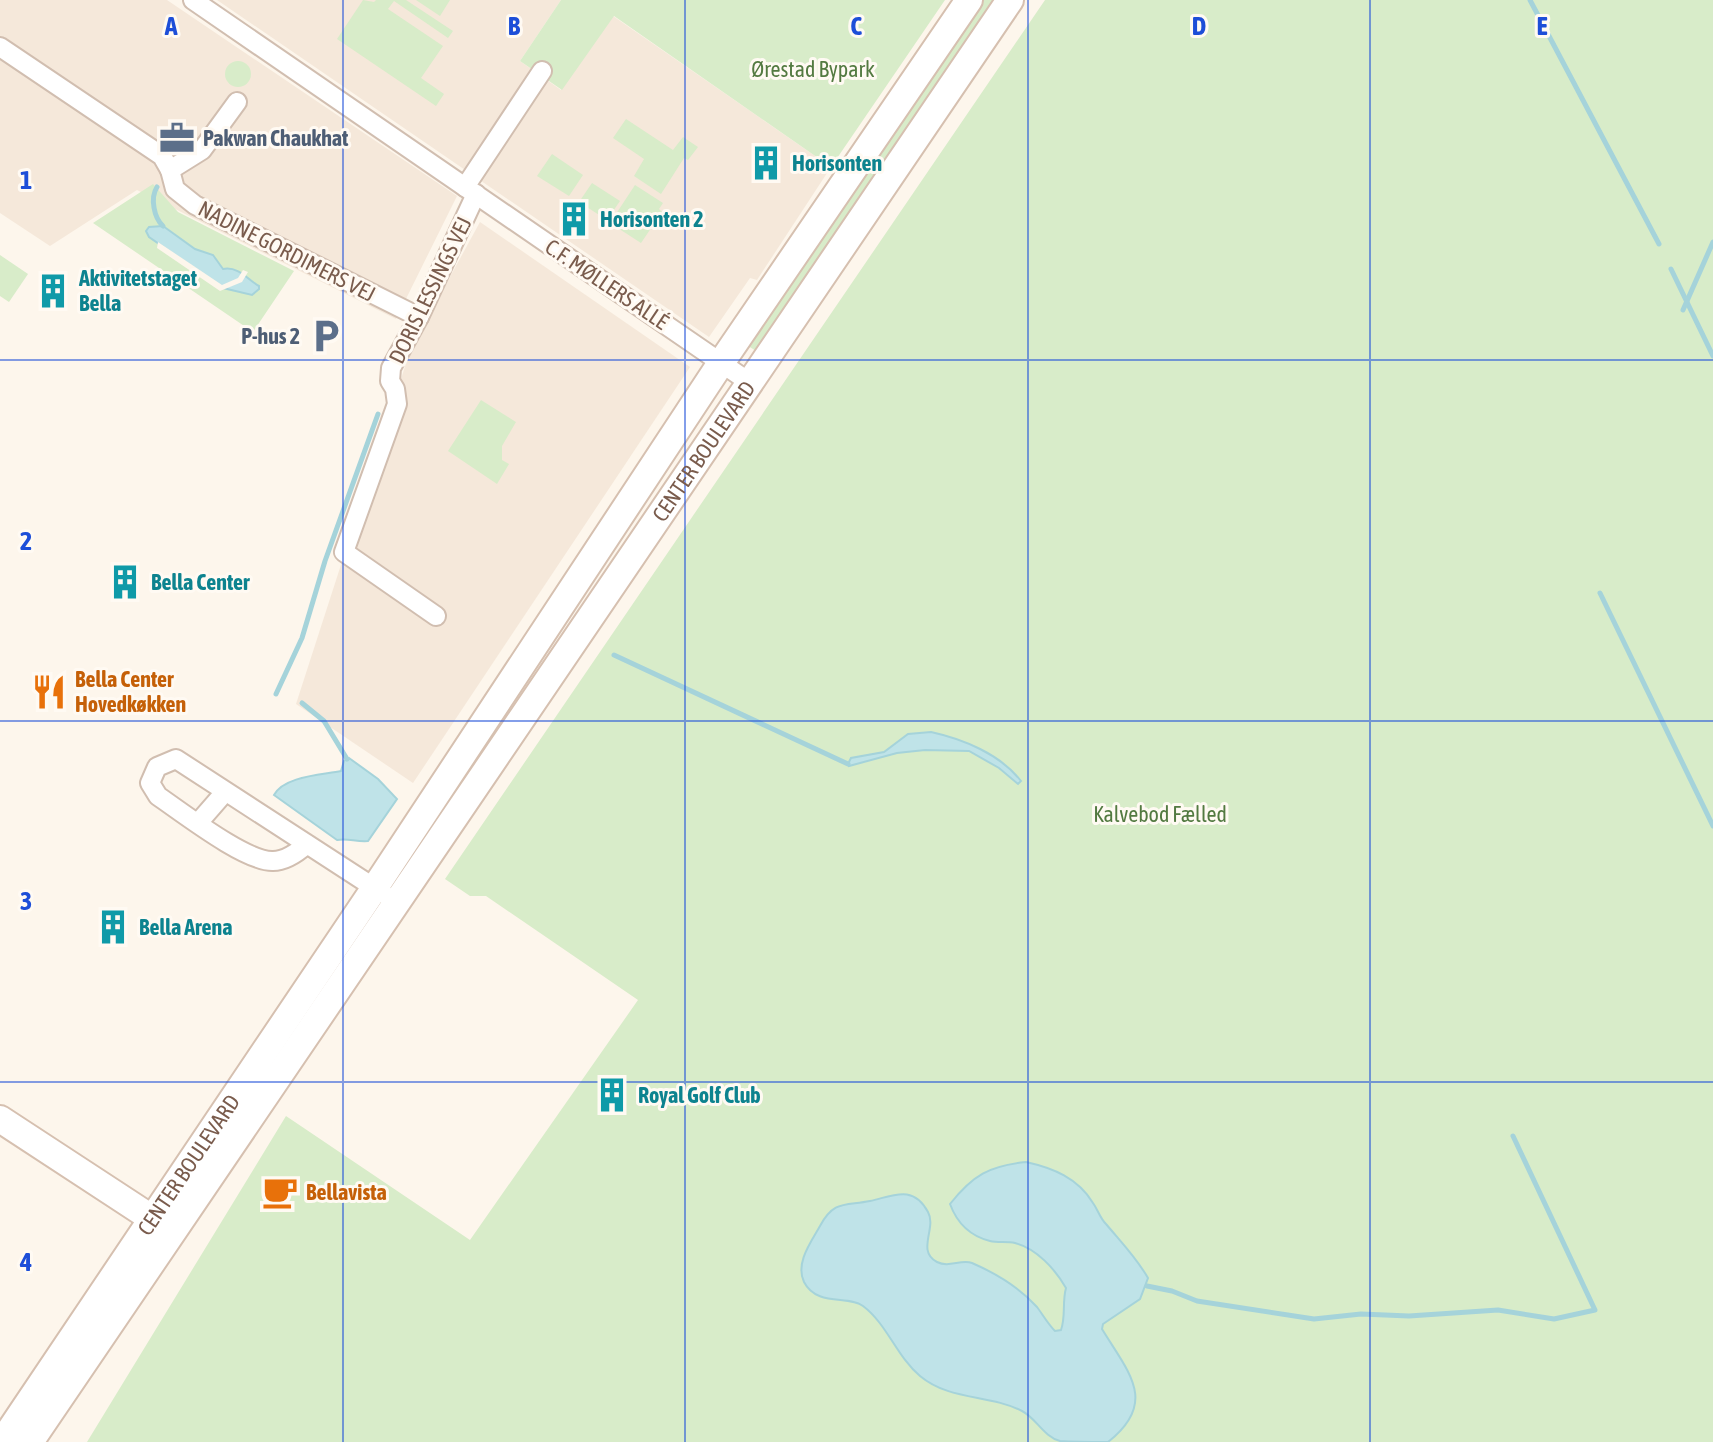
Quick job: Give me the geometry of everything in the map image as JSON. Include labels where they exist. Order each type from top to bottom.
[{"type":"street","name":"C.F. MØLLERS ALLÉ","points":[[193,0],[749,382]]},
{"type":"street","name":"CENTER BOULEVARD","points":[[2,1442],[374,889],[721,363],[969,0]]},
{"type":"street","name":"CENTER BOULEVARD","points":[[33,1440],[1010,0]]},
{"type":"street","name":"NADINE GORDIMERS VEJ","points":[[0,47],[162,156],[175,189],[195,205],[419,317]]},
{"type":"street","points":[[470,191],[542,71]]},
{"type":"street","points":[[170,170],[202,150],[237,102]]},
{"type":"street","name":"DORIS LESSINGS VEJ","points":[[436,616],[344,552],[397,404],[395,389],[390,381],[391,368],[419,317],[470,191]]},
{"type":"street","points":[[307,844],[295,855],[273,861],[249,855],[158,796],[150,783],[157,767],[176,759],[398,902]]},
{"type":"street","points":[[198,823],[225,792]]},
{"type":"street","points":[[0,1119],[174,1233]]},
{"type":"shaded area","points":[[0,0],[167,0],[457,196],[396,319],[137,190],[50,246],[0,213]]},
{"type":"shaded area","points":[[217,0],[561,0],[520,61],[561,90],[613,16],[831,167],[757,280],[750,278],[709,337]]},
{"type":"shaded area","points":[[480,222],[690,367],[413,783],[296,704],[411,348]]},
{"type":"green space","points":[[363,0],[406,0],[453,31],[448,38],[394,1],[388,9],[443,46],[421,78],[444,94],[436,106],[337,39]]},
{"type":"green space","points":[[416,0],[450,0],[440,16]]},
{"type":"green space","name":"Ørestad Bypark","points":[[561,0],[945,0],[831,167],[614,16],[562,90],[520,61]]},
{"type":"green space","points":[[982,0],[997,0],[758,352],[748,346]]},
{"type":"green space","name":"Kalvebod Fælled","points":[[1045,0],[1713,0],[1713,1442],[87,1442],[286,1116],[470,1240],[638,1000],[486,896],[470,896],[445,879]]},
{"type":"green space","points":[[238,61],[247,65],[251,74],[247,83],[238,87],[229,83],[225,74],[229,65]]},
{"type":"green space","points":[[626,119],[673,150],[683,137],[698,147],[688,160],[684,158],[661,194],[634,176],[644,159],[613,138]]},
{"type":"green space","points":[[552,154],[583,175],[569,196],[537,176]]},
{"type":"green space","points":[[592,183],[620,201],[607,220],[579,202]]},
{"type":"green space","points":[[153,184],[178,212],[294,271],[253,332],[93,223]]},
{"type":"green space","points":[[635,185],[663,203],[659,209],[662,212],[641,243],[610,223]]},
{"type":"green space","points":[[0,255],[28,274],[9,302],[0,296]]},
{"type":"green space","points":[[481,400],[516,422],[502,446],[502,460],[509,464],[497,484],[448,451]]},
{"type":"water","points":[[163,226],[195,249],[213,255],[223,269],[243,274],[259,289],[252,295],[223,288],[149,237],[146,231],[149,227]]},
{"type":"water","points":[[931,732],[992,755],[1021,781],[1018,784],[999,768],[969,751],[897,753],[848,764],[851,758],[884,752],[908,734]]},
{"type":"water","points":[[349,758],[378,779],[397,799],[368,841],[337,840],[274,795],[295,780],[341,771],[344,761]]},
{"type":"water","points":[[1026,1162],[1055,1171],[1080,1187],[1148,1278],[1140,1299],[1103,1324],[1102,1329],[1129,1373],[1135,1400],[1132,1414],[1108,1442],[1060,1441],[1049,1436],[1022,1411],[932,1384],[912,1368],[879,1322],[863,1306],[824,1298],[810,1290],[804,1282],[801,1267],[805,1253],[830,1212],[847,1204],[909,1195],[922,1203],[928,1212],[927,1246],[931,1257],[941,1264],[972,1263],[989,1271],[1030,1300],[1055,1331],[1061,1330],[1066,1288],[1051,1267],[1023,1246],[990,1241],[970,1232],[960,1223],[950,1204],[974,1179],[992,1169]]},
{"type":"pier","points":[[158,242],[222,285],[238,278],[243,270],[248,272],[242,282],[220,291],[157,248]]},
{"type":"waterway","points":[[1530,0],[1659,244]]},
{"type":"waterway","points":[[157,187],[154,208],[163,226]]},
{"type":"waterway","points":[[1683,310],[1713,242]]},
{"type":"waterway","points":[[1671,269],[1713,356]]},
{"type":"waterway","points":[[276,694],[302,638],[325,561],[378,414]]},
{"type":"waterway","points":[[1600,593],[1713,826]]},
{"type":"waterway","points":[[614,655],[848,764]]},
{"type":"waterway","points":[[302,703],[324,721],[347,759]]},
{"type":"waterway","points":[[1147,1286],[1197,1301],[1314,1319],[1361,1314],[1409,1316],[1498,1310],[1554,1319],[1595,1310],[1513,1136]]},
{"type":"place","name":"Pakwan Chaukhat","points":[[177,138]]},
{"type":"place","name":"Horisonten","points":[[766,163]]},
{"type":"place","name":"Horisonten 2","points":[[574,219]]},
{"type":"place","name":"Aktivitetstaget Bella","points":[[53,291]]},
{"type":"place","name":"P-hus 2","points":[[326,336]]},
{"type":"place","name":"Bella Center","points":[[125,582]]},
{"type":"place","name":"Bella Center Hovedkøkken","points":[[49,692]]},
{"type":"place","name":"Bella Arena","points":[[113,927]]},
{"type":"place","name":"Royal Golf Club","points":[[612,1095]]},
{"type":"place","name":"Bellavista","points":[[280,1192]]}]
